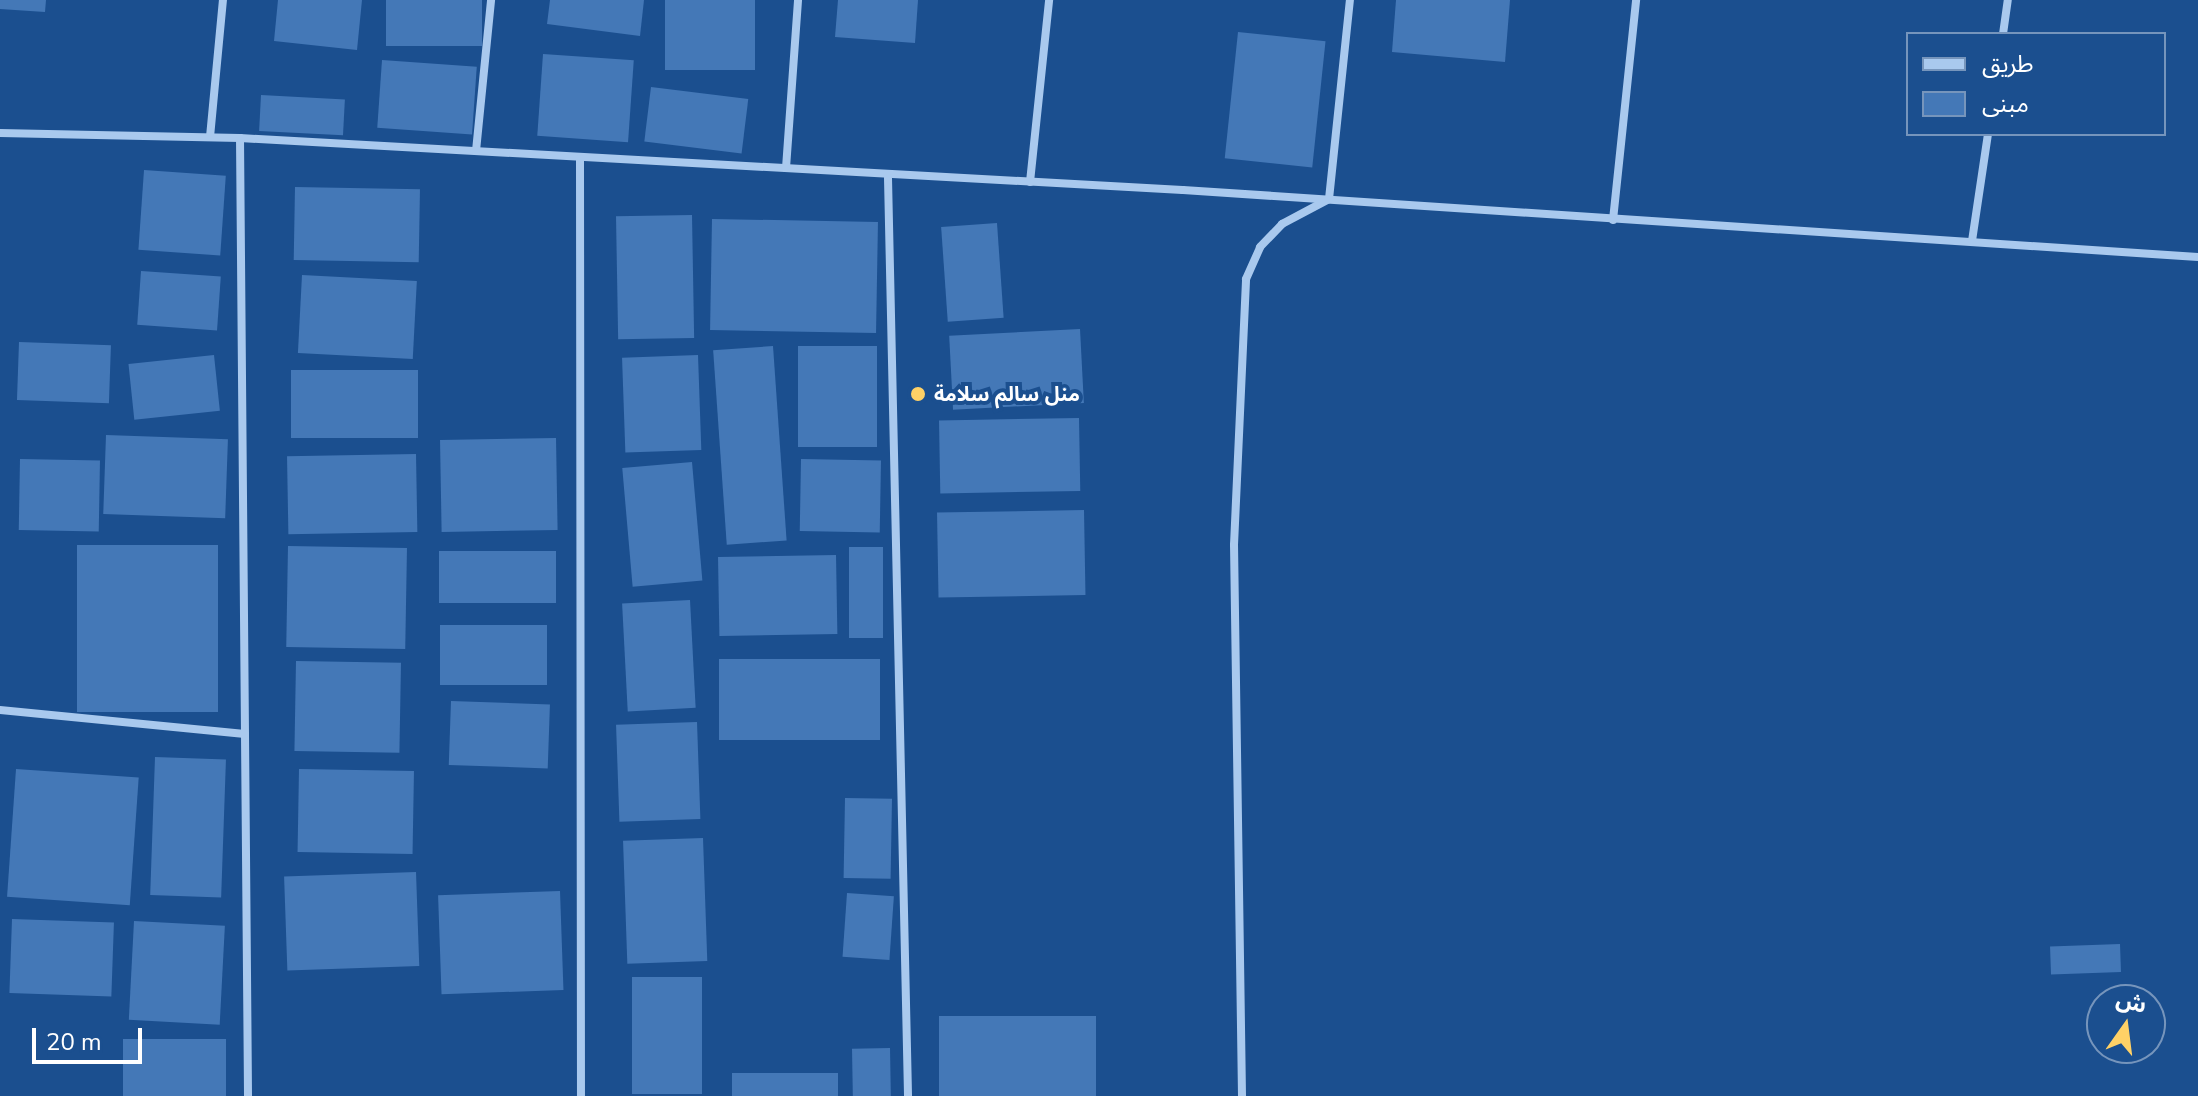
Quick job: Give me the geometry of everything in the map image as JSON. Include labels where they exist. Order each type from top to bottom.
[{"type":"street","points":[[210,137],[223,0]]},
{"type":"street","points":[[476,151],[491,0]]},
{"type":"street","points":[[786,168],[798,0]]},
{"type":"street","points":[[1030,182],[1049,0]]},
{"type":"street","points":[[1329,199],[1350,0]]},
{"type":"street","points":[[1613,220],[1636,0]]},
{"type":"street","points":[[2003,32],[2008,0]]},
{"type":"street","points":[[0,133],[240,138],[786,168],[888,178],[1030,182],[1329,199],[2198,257]]},
{"type":"street","points":[[1972,241],[1988,136]]},
{"type":"street","points":[[240,138],[248,1096]]},
{"type":"street","points":[[580,159],[581,1096]]},
{"type":"street","points":[[888,178],[908,1096]]},
{"type":"street","points":[[1242,1096],[1234,545],[1246,279],[1260,247],[1282,224],[1329,199]]},
{"type":"street","points":[[0,710],[245,734]]},
{"type":"building","points":[[0,0],[46,0],[45,12],[0,9]]},
{"type":"building","points":[[278,0],[362,0],[357,50],[274,41]]},
{"type":"building","points":[[386,0],[482,0],[482,46],[386,46]]},
{"type":"building","points":[[550,0],[644,0],[640,36],[547,24]]},
{"type":"building","points":[[665,0],[755,0],[755,70],[665,70]]},
{"type":"building","points":[[838,0],[918,0],[915,43],[835,37]]},
{"type":"building","points":[[1396,0],[1510,0],[1505,62],[1392,52]]},
{"type":"building","points":[[1238,32],[1326,41],[1312,168],[1225,158]]},
{"type":"building","points":[[543,54],[634,60],[628,142],[537,136]]},
{"type":"building","points":[[382,60],[477,67],[472,134],[377,128]]},
{"type":"building","points":[[651,87],[748,99],[742,154],[644,142]]},
{"type":"building","points":[[261,95],[345,99],[343,135],[259,131]]},
{"type":"building","points":[[144,170],[226,176],[220,256],[138,250]]},
{"type":"building","points":[[295,187],[420,189],[419,262],[294,260]]},
{"type":"building","points":[[692,215],[694,338],[618,339],[616,216]]},
{"type":"building","points":[[712,219],[878,222],[876,333],[710,330]]},
{"type":"building","points":[[997,223],[1004,318],[948,322],[941,227]]},
{"type":"building","points":[[141,271],[221,277],[217,330],[137,325]]},
{"type":"building","points":[[302,275],[417,281],[413,359],[298,353]]},
{"type":"building","points":[[1080,329],[1084,403],[953,410],[949,336]]},
{"type":"building","points":[[19,342],[111,345],[109,403],[17,400]]},
{"type":"building","points":[[773,346],[787,541],[727,545],[713,350]]},
{"type":"building","points":[[798,346],[877,346],[877,447],[798,447]]},
{"type":"building","points":[[214,355],[220,411],[134,420],[128,364]]},
{"type":"building","points":[[698,355],[701,450],[625,453],[622,358]]},
{"type":"building","points":[[291,370],[418,370],[418,438],[291,438]]},
{"type":"building","points":[[1079,418],[1080,491],[940,493],[939,420]]},
{"type":"building","points":[[106,435],[228,439],[225,518],[103,514]]},
{"type":"building","points":[[556,438],[558,530],[442,532],[440,440]]},
{"type":"building","points":[[416,454],[417,532],[288,534],[287,456]]},
{"type":"building","points":[[20,459],[100,460],[99,531],[19,530]]},
{"type":"building","points":[[801,459],[881,460],[880,532],[800,531]]},
{"type":"building","points":[[692,462],[702,581],[633,587],[622,468]]},
{"type":"building","points":[[1084,510],[1085,595],[939,598],[937,513]]},
{"type":"building","points":[[77,545],[218,545],[218,712],[77,712]]},
{"type":"building","points":[[288,546],[407,548],[405,649],[286,647]]},
{"type":"building","points":[[849,547],[883,547],[883,638],[849,638]]},
{"type":"building","points":[[439,551],[556,551],[556,603],[439,603]]},
{"type":"building","points":[[836,555],[837,634],[719,636],[718,557]]},
{"type":"building","points":[[690,600],[696,708],[628,711],[622,604]]},
{"type":"building","points":[[440,625],[547,625],[547,685],[440,685]]},
{"type":"building","points":[[719,659],[880,659],[880,740],[719,740]]},
{"type":"building","points":[[296,661],[401,663],[399,753],[294,751]]},
{"type":"building","points":[[451,701],[550,704],[548,768],[449,765]]},
{"type":"building","points":[[697,722],[700,819],[619,822],[616,725]]},
{"type":"building","points":[[155,757],[226,759],[221,897],[150,895]]},
{"type":"building","points":[[16,769],[139,778],[130,905],[7,897]]},
{"type":"building","points":[[299,769],[414,771],[413,854],[298,852]]},
{"type":"building","points":[[845,798],[892,799],[891,879],[844,878]]},
{"type":"building","points":[[703,838],[707,961],[627,964],[623,841]]},
{"type":"building","points":[[416,872],[419,966],[287,971],[284,877]]},
{"type":"building","points":[[560,891],[563,990],[442,994],[438,895]]},
{"type":"building","points":[[847,893],[894,896],[889,960],[843,957]]},
{"type":"building","points":[[12,919],[114,923],[111,997],[9,993]]},
{"type":"building","points":[[134,921],[225,926],[220,1025],[129,1020]]},
{"type":"building","points":[[2120,944],[2121,972],[2051,974],[2050,946]]},
{"type":"building","points":[[632,977],[702,977],[702,1094],[632,1094]]},
{"type":"building","points":[[939,1016],[1096,1016],[1096,1096],[939,1096]]},
{"type":"building","points":[[123,1039],[226,1039],[226,1096],[123,1096]]},
{"type":"building","points":[[890,1048],[891,1096],[853,1096],[852,1049]]},
{"type":"building","points":[[732,1073],[838,1073],[838,1096],[732,1096]]},
{"type":"place","name":"منل سالم سلامة","points":[[918,394]]}]
